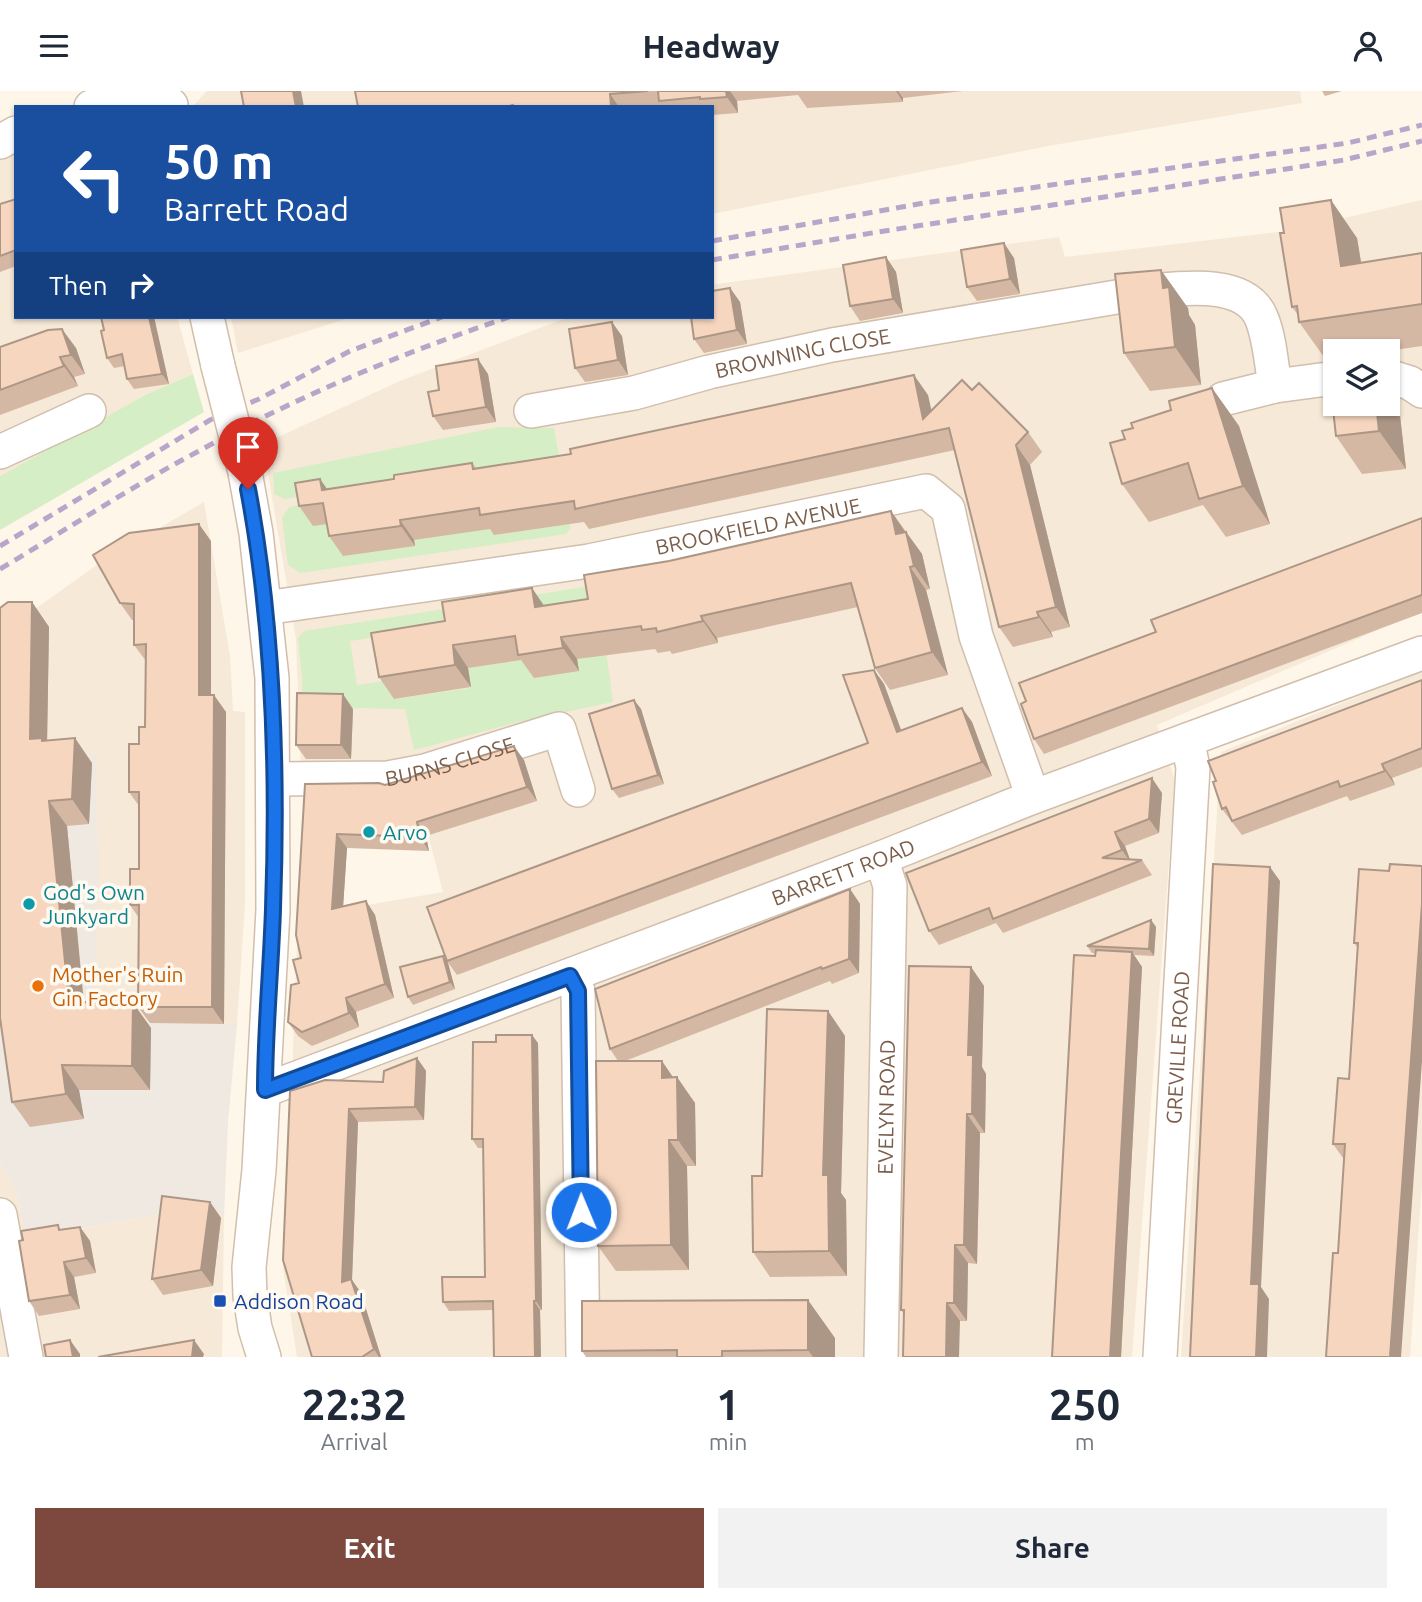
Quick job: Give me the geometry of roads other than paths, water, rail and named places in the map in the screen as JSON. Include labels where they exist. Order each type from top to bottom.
[{"type":"street","points":[[114,105],[172,101]]},
{"type":"street","name":"BROWNING CLOSE","points":[[531,411],[634,393],[709,372],[832,345],[1152,291],[1191,288],[1217,289],[1240,296],[1255,307],[1261,317],[1275,386]]},
{"type":"street","points":[[206,319],[246,472],[256,533],[272,678],[273,910],[260,1170],[249,1267],[254,1328],[264,1357]]},
{"type":"street","points":[[1223,398],[1275,386],[1323,380]]},
{"type":"street","points":[[1400,380],[1422,391]]},
{"type":"street","points":[[0,451],[89,411]]},
{"type":"street","name":"BROOKFIELD AVENUE","points":[[265,608],[589,561],[926,491],[948,509],[976,636],[1033,797]]},
{"type":"street","name":"BARRETT ROAD","points":[[265,1090],[881,858],[1033,797],[1422,653]]},
{"type":"street","name":"BURNS CLOSE","points":[[274,779],[388,778],[425,771],[559,729],[578,790]]},
{"type":"street","name":"GREVILLE ROAD","points":[[1160,1357],[1193,767],[1187,740]]},
{"type":"street","name":"EVELYN ROAD","points":[[881,858],[890,886],[881,1357]]},
{"type":"street","points":[[570,976],[578,991],[583,1357]]},
{"type":"street","points":[[0,1215],[26,1357]]},
{"type":"railway","points":[[714,241],[924,203],[1348,143],[1422,125]]},
{"type":"railway","points":[[714,260],[1344,160],[1422,141]]},
{"type":"railway","points":[[0,546],[210,420],[259,399],[350,351],[437,319]]},
{"type":"railway","points":[[0,569],[147,480],[273,412],[389,361],[503,319]]},
{"type":"place","name":"Arvo","points":[[369,832]]},
{"type":"place","name":"God's Own Junkyard","points":[[29,904]]},
{"type":"place","name":"Mother's Ruin Gin Factory","points":[[38,986]]},
{"type":"place","name":"Addison Road","points":[[220,1301]]}]
